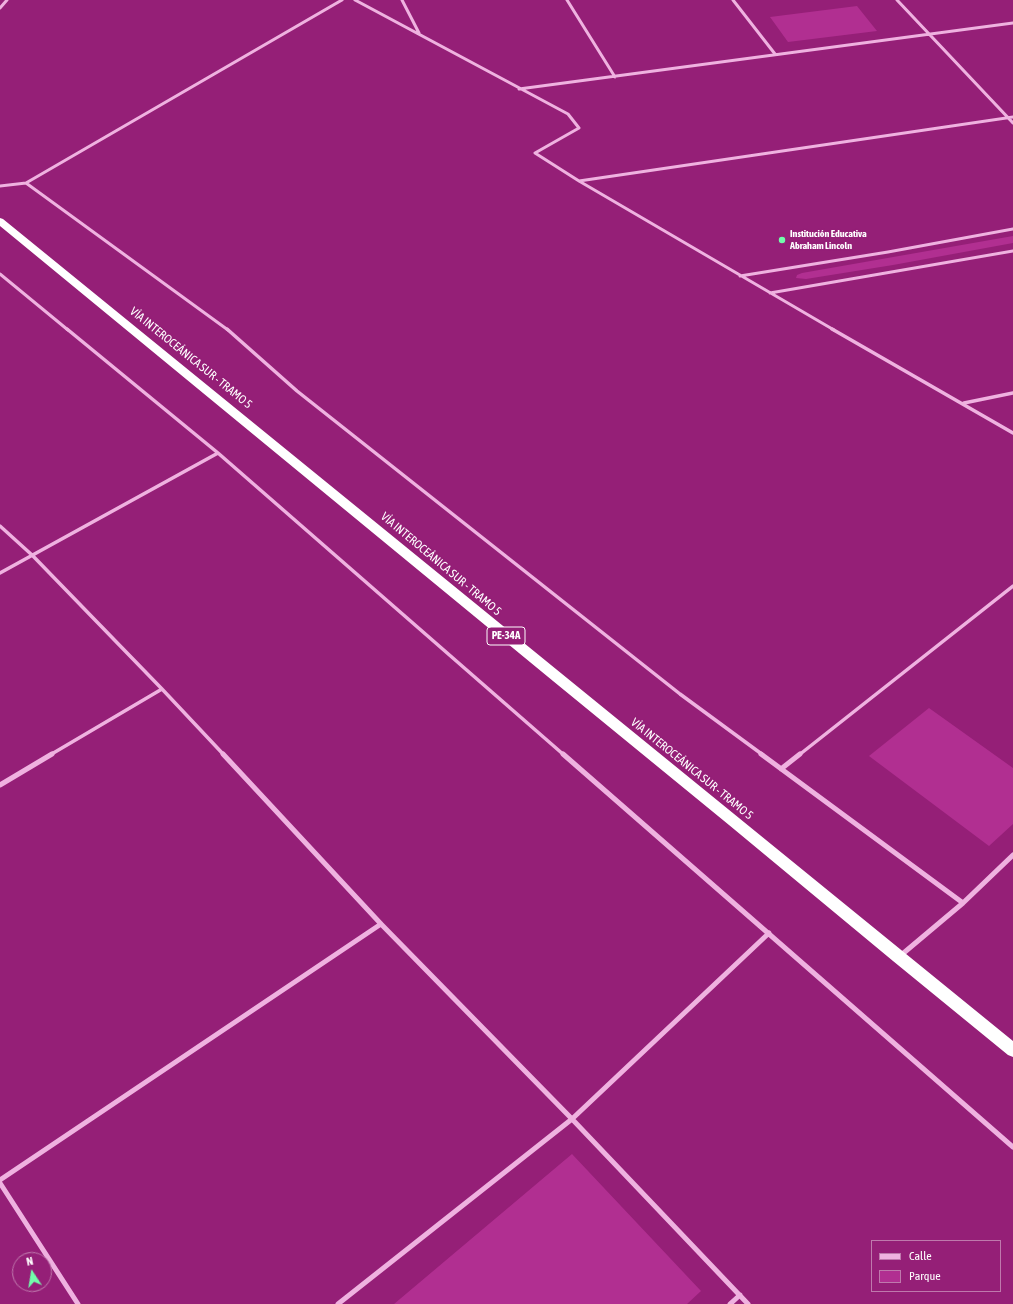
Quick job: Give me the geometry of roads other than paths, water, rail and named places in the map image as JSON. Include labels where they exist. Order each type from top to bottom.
[{"type":"highway","name":"VÍA INTEROCEÁNICA SUR - TRAMO 5","points":[[0,221],[1013,1050]]},
{"type":"street","points":[[0,8],[7,0]]},
{"type":"street","points":[[0,186],[26,183],[342,0]]},
{"type":"street","points":[[355,0],[568,114],[579,128],[535,153],[579,181],[740,276],[1013,433]]},
{"type":"street","points":[[402,0],[419,33]]},
{"type":"street","points":[[567,0],[616,77]]},
{"type":"street","points":[[734,0],[775,54]]},
{"type":"street","points":[[898,0],[929,35],[1013,123]]},
{"type":"street","points":[[519,89],[1013,23]]},
{"type":"street","points":[[579,181],[1013,117]]},
{"type":"street","points":[[26,183],[223,325],[297,391],[680,694],[964,903]]},
{"type":"street","points":[[740,276],[888,252],[1013,229]]},
{"type":"street","points":[[770,293],[1013,251]]},
{"type":"street","points":[[0,274],[218,453],[1013,1147]]},
{"type":"street","points":[[963,404],[1013,393]]},
{"type":"street","points":[[0,573],[218,453]]},
{"type":"street","points":[[0,526],[32,555],[162,689],[381,924],[572,1119],[748,1304]]},
{"type":"street","points":[[781,769],[1013,586]]},
{"type":"street","points":[[0,785],[162,689]]},
{"type":"street","points":[[898,957],[964,903],[1013,855]]},
{"type":"street","points":[[0,1180],[381,924]]},
{"type":"street","points":[[338,1304],[572,1119],[769,934]]},
{"type":"street","points":[[0,1184],[78,1304]]},
{"type":"street","points":[[730,1304],[740,1295]]},
{"type":"place","name":"Institución Educativa Abraham Lincoln","points":[[782,240]]}]
